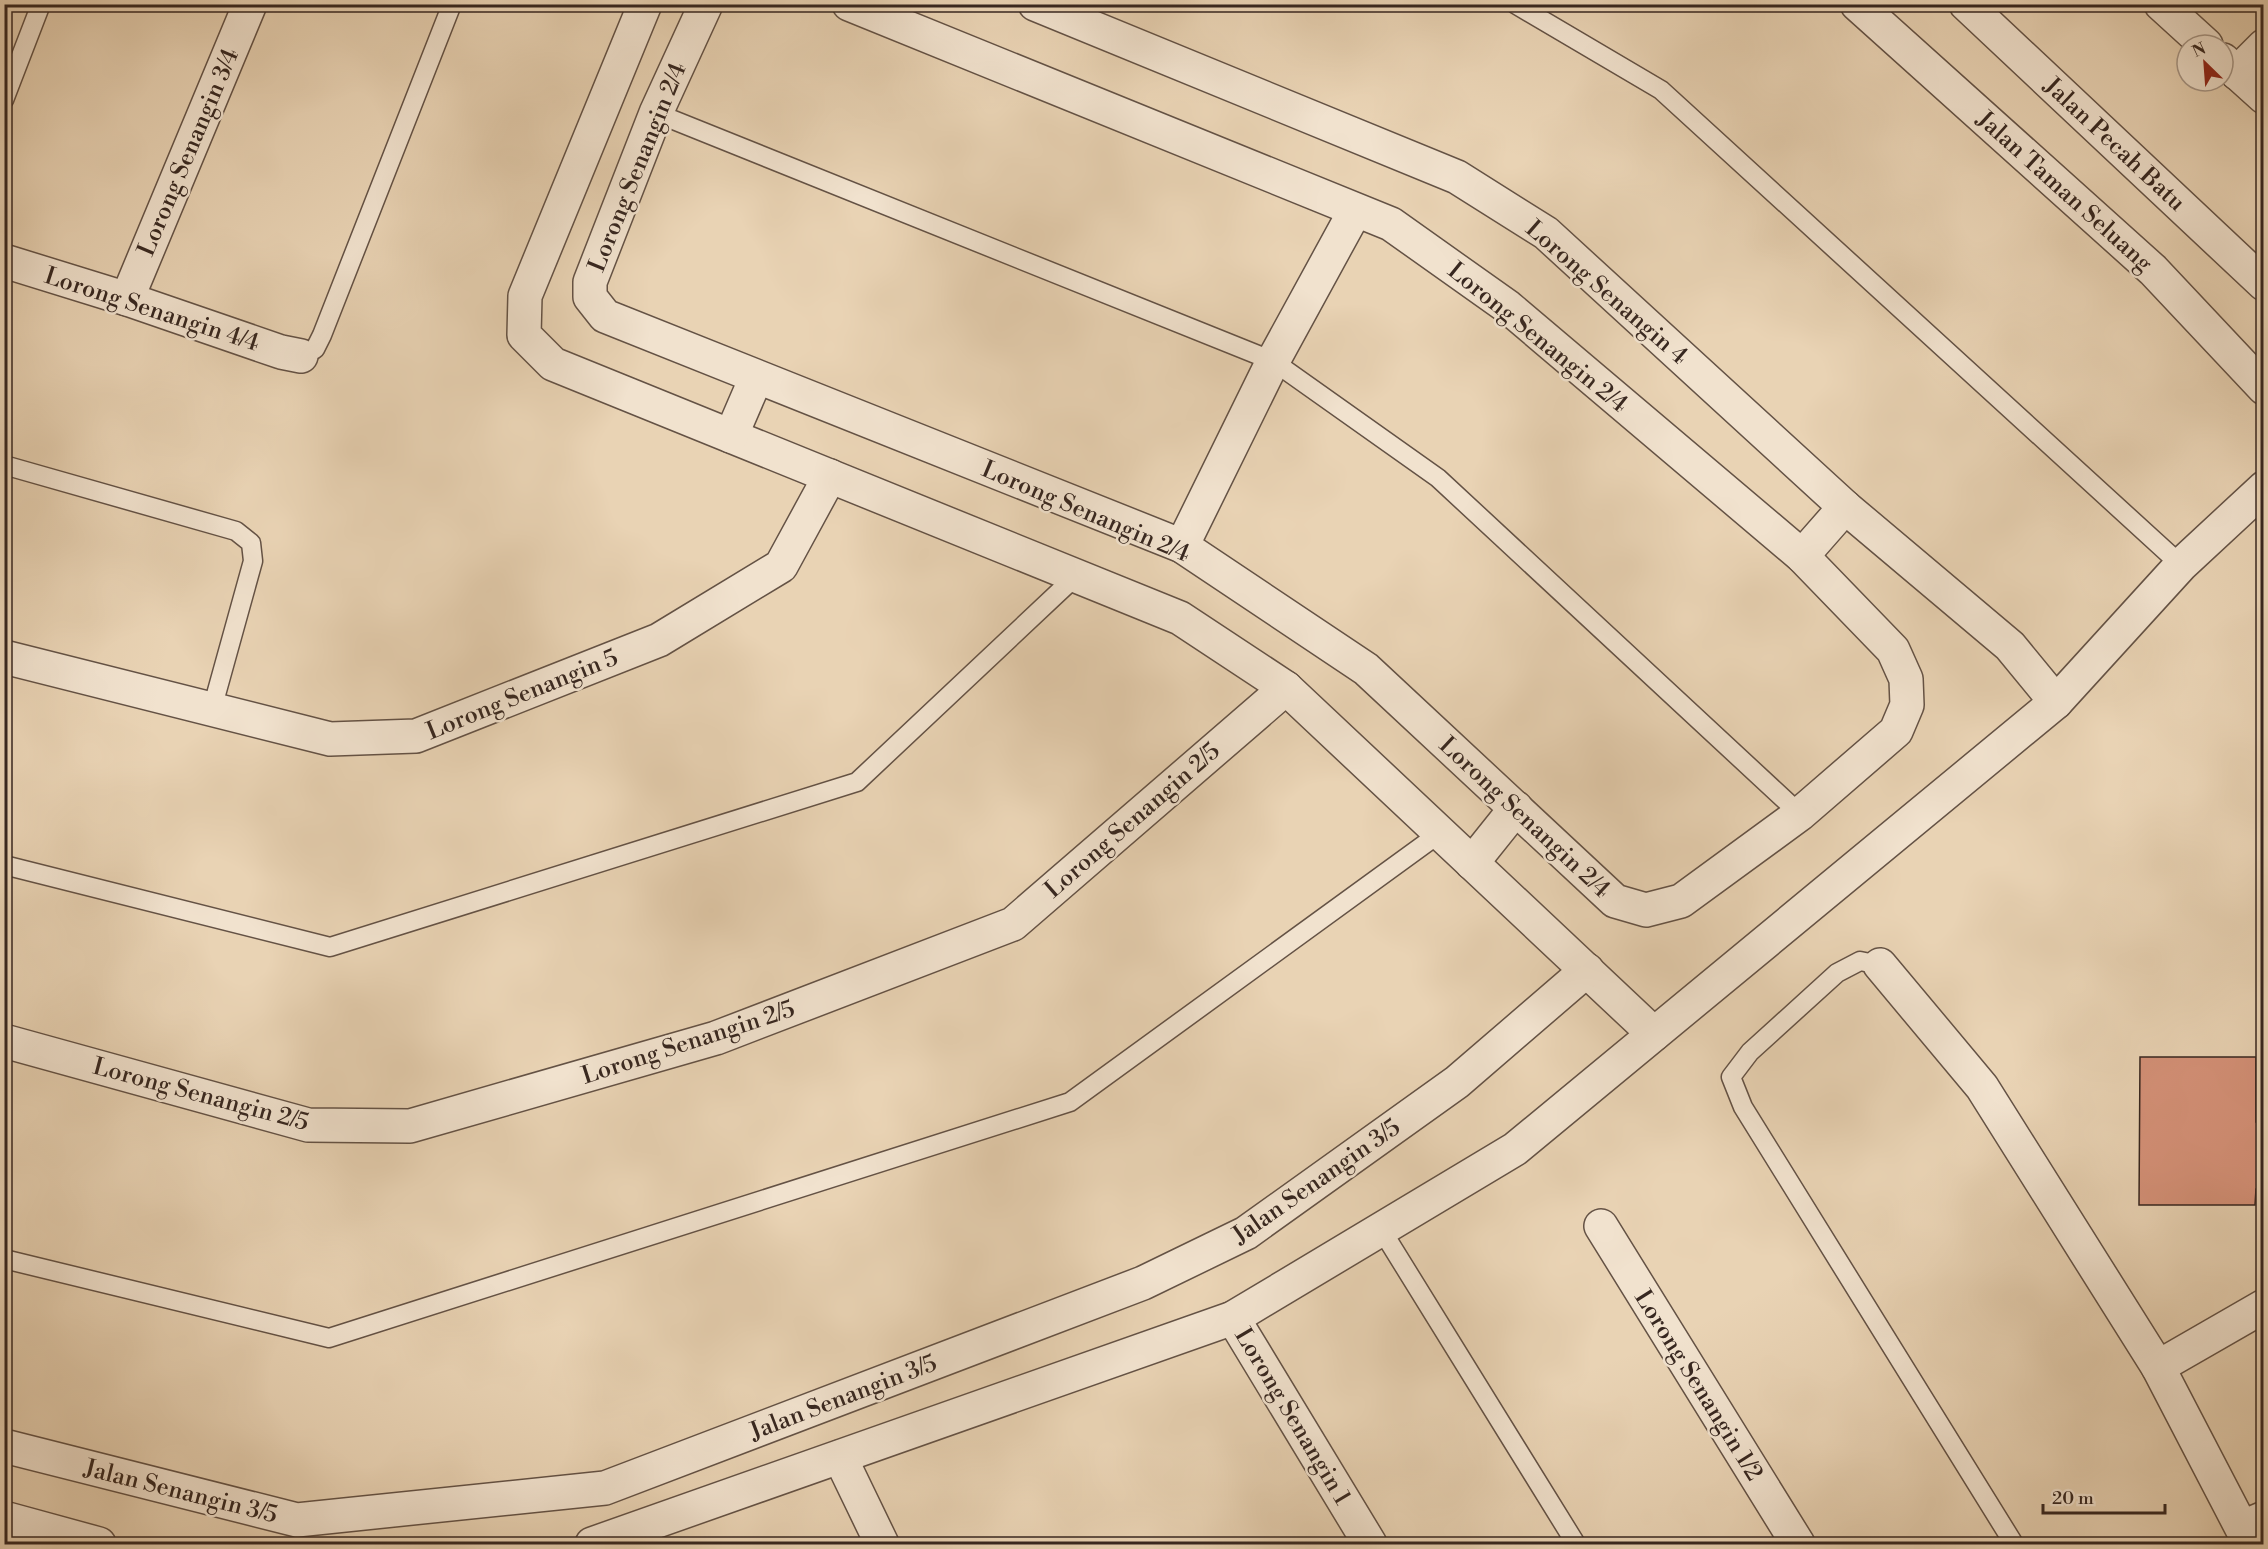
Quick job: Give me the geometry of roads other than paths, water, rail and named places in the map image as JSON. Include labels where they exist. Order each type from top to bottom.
[{"type":"street","name":"Lorong Senangin 3/4","points":[[127,299],[250,4]]},
{"type":"street","points":[[645,4],[525,296],[524,335],[553,364],[1180,618],[1286,688],[1654,1034]]},
{"type":"street","name":"Lorong Senangin 2/4","points":[[706,4],[656,114],[590,282],[590,297],[605,316],[1182,546],[1366,669],[1615,901],[1646,910],[1681,901],[1800,814],[1896,731],[1907,705],[1906,679],[1893,650],[1802,556],[1508,307],[1391,224],[901,15],[849,4]]},
{"type":"street","name":"Lorong Senangin 4","points":[[1035,4],[1457,177],[1546,233],[1845,507],[2010,646],[2056,702]]},
{"type":"street","name":"Jalan Taman Seluang","points":[[1857,4],[2153,270],[2264,388]]},
{"type":"street","name":"Jalan Pecah Batu","points":[[1966,4],[2264,284]]},
{"type":"street","points":[[2161,4],[2193,33]]},
{"type":"street","points":[[2235,64],[2264,46]]},
{"type":"street","points":[[2235,71],[2264,97]]},
{"type":"street","points":[[1182,546],[1274,361],[1356,211]]},
{"type":"street","name":"Lorong Senangin 4/4","points":[[4,261],[127,299],[281,352],[301,356]]},
{"type":"street","points":[[731,436],[756,378]]},
{"type":"street","name":"Lorong Senangin 5","points":[[4,657],[330,739],[416,736],[659,640],[781,566],[830,476]]},
{"type":"street","points":[[592,1545],[1233,1318],[1515,1149],[2056,702],[2181,565],[2264,488]]},
{"type":"street","points":[[1802,556],[1845,507]]},
{"type":"street","name":"Lorong Senangin 2/5","points":[[4,1041],[308,1125],[410,1126],[716,1038],[1012,924],[1286,688]]},
{"type":"street","points":[[1472,863],[1516,808]]},
{"type":"street","points":[[1880,965],[1982,1087],[2158,1367],[2250,1525]]},
{"type":"street","name":"Jalan Senangin 3/5","points":[[4,1446],[297,1520],[605,1488],[1143,1283],[1246,1233],[1457,1082],[1587,970]]},
{"type":"street","name":"Lorong Senangin 1/2","points":[[1601,1226],[1798,1545]]},
{"type":"street","points":[[2158,1367],[2264,1306]]},
{"type":"street","name":"Lorong Senangin 1","points":[[1233,1318],[1370,1545]]},
{"type":"street","points":[[840,1457],[882,1545]]},
{"type":"street","points":[[5,1520],[99,1545]]},
{"type":"lane","points":[[4,100],[41,4]]},
{"type":"lane","points":[[301,356],[315,349],[452,4]]},
{"type":"lane","points":[[1515,4],[1661,90],[2181,565]]},
{"type":"lane","points":[[656,114],[1274,361],[1438,478],[1800,814]]},
{"type":"lane","points":[[4,465],[236,531],[251,543],[253,561],[212,709]]},
{"type":"lane","points":[[4,865],[330,947],[857,782],[1076,576]]},
{"type":"lane","points":[[4,1259],[329,1338],[1070,1102],[1440,833]]},
{"type":"lane","points":[[1880,965],[1860,961],[1837,973],[1750,1052],[1731,1077],[1743,1107],[2014,1545]]},
{"type":"lane","points":[[1381,1229],[1576,1545]]}]
